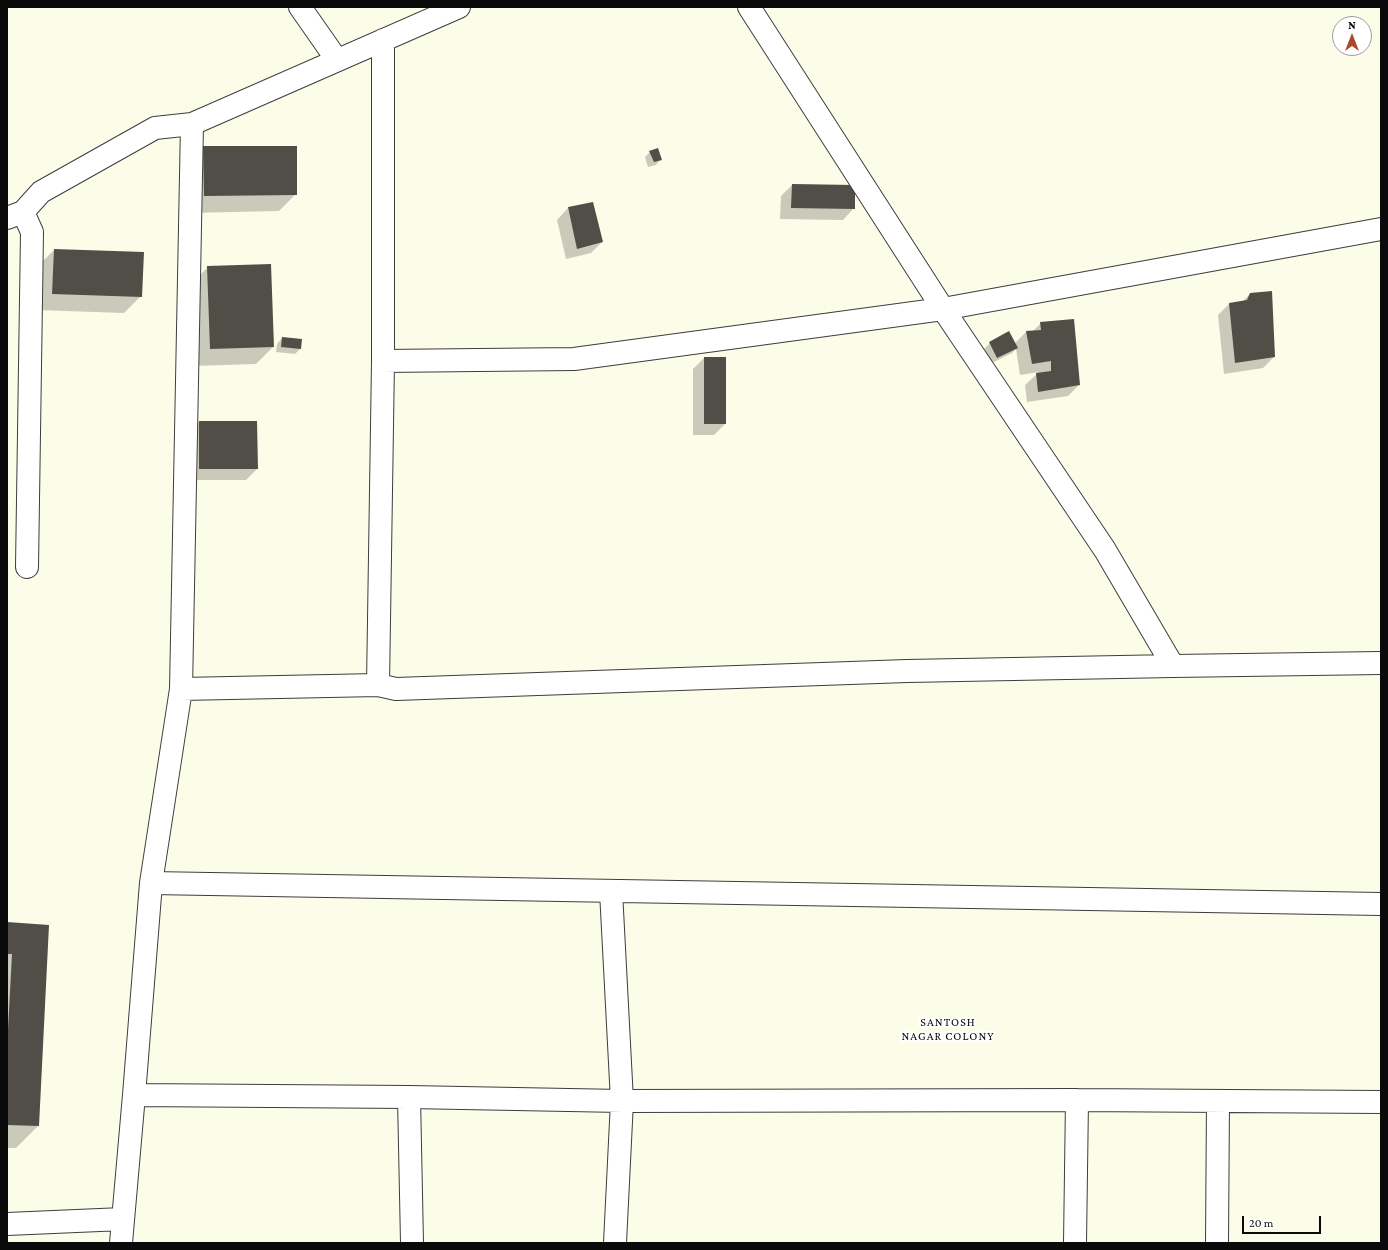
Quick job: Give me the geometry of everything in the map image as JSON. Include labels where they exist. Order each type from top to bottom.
[{"type":"street","points":[[300,7],[337,60]]},
{"type":"street","points":[[27,567],[32,232],[15,215],[41,192],[155,128],[192,124],[459,7]]},
{"type":"street","points":[[750,7],[943,309],[1105,550],[1173,666]]},
{"type":"street","points":[[378,685],[383,361],[383,40]]},
{"type":"street","points":[[121,1243],[151,883],[181,690],[192,124]]},
{"type":"street","points":[[383,361],[574,359],[943,309],[1381,229]]},
{"type":"street","points":[[181,690],[378,685],[396,690],[907,672],[1381,662]]},
{"type":"street","points":[[151,883],[1381,904]]},
{"type":"street","points":[[611,891],[622,1101],[615,1243]]},
{"type":"street","points":[[134,1095],[409,1097],[622,1101],[1077,1100],[1381,1102]]},
{"type":"street","points":[[409,1097],[412,1243]]},
{"type":"street","points":[[1075,1243],[1077,1100]]},
{"type":"street","points":[[1217,1243],[1218,1101]]},
{"type":"street","points":[[7,1224],[123,1219]]},
{"type":"building","points":[[203,146],[297,146],[297,195],[204,196]]},
{"type":"building","points":[[658,148],[662,160],[654,162],[649,151]]},
{"type":"building","points":[[792,184],[855,185],[855,209],[791,208]]},
{"type":"building","points":[[593,202],[603,242],[577,249],[568,207]]},
{"type":"building","points":[[54,249],[144,252],[142,297],[52,294]]},
{"type":"building","points":[[271,264],[274,347],[210,349],[207,266]]},
{"type":"building","points":[[1272,291],[1275,357],[1235,363],[1229,303],[1247,300],[1250,293]]},
{"type":"building","points":[[1074,319],[1080,385],[1038,392],[1036,373],[1051,371],[1051,361],[1032,364],[1026,331],[1041,330],[1040,322]]},
{"type":"building","points":[[1009,331],[1018,348],[997,358],[989,342]]},
{"type":"building","points":[[282,337],[302,339],[301,349],[281,347]]},
{"type":"building","points":[[704,357],[726,357],[726,424],[704,424]]},
{"type":"building","points":[[199,421],[257,421],[258,469],[199,469]]},
{"type":"building","points":[[7,922],[49,925],[39,1126],[7,1125],[7,1048],[12,954],[7,954]]},
{"type":"district","name":"SANTOSH NAGAR COLONY","points":[[948,1029]]}]
